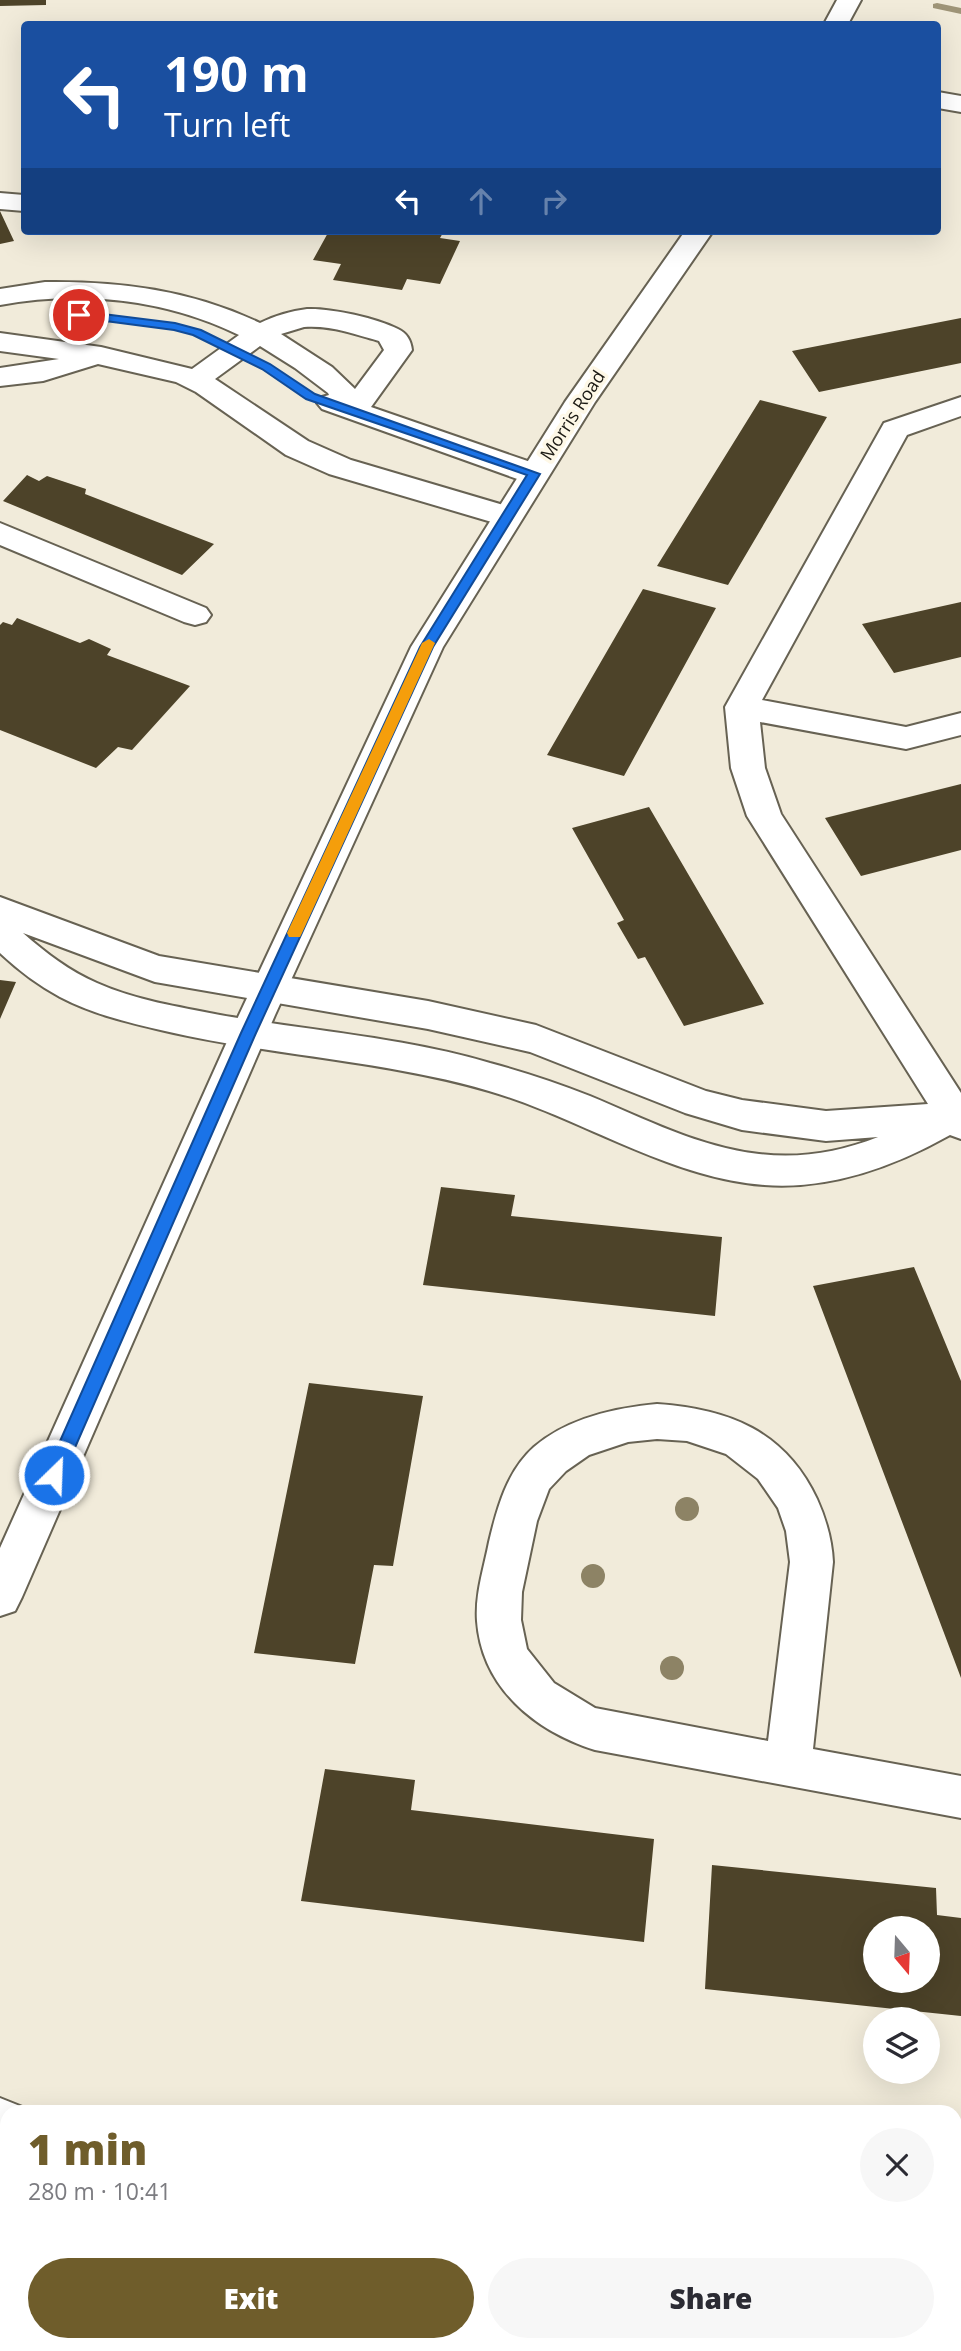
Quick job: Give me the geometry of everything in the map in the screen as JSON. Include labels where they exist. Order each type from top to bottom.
[{"type":"street","points":[[838,21],[849,0]]},
{"type":"street","points":[[941,101],[961,104]]},
{"type":"street","points":[[0,201],[21,203]]},
{"type":"street","name":"Morris Road","points":[[0,1597],[269,988],[427,647],[579,402],[696,235]]},
{"type":"street","points":[[0,297],[73,290],[176,301],[209,312],[311,397],[534,474]]},
{"type":"street","points":[[0,320],[71,314],[134,321],[248,343]]},
{"type":"street","points":[[196,380],[248,343],[289,320],[320,318],[390,335],[397,342],[398,350],[354,410]]},
{"type":"street","points":[[0,342],[101,356],[164,369],[196,380],[297,448],[340,467],[506,516]]},
{"type":"street","points":[[0,377],[43,372],[101,356]]},
{"type":"street","points":[[959,1118],[764,816],[748,768],[742,707],[895,429],[961,406]]},
{"type":"street","points":[[0,533],[195,615]]},
{"type":"street","points":[[742,707],[906,738],[961,724]]},
{"type":"street","points":[[0,910],[155,969],[428,1015],[536,1039],[698,1103],[742,1115],[826,1126],[959,1118]]},
{"type":"street","points":[[0,932],[36,965],[88,995],[136,1011],[467,1071],[548,1095],[674,1146],[750,1168],[807,1170],[856,1161],[903,1144],[959,1118]]},
{"type":"street","points":[[788,1765],[810,1547],[802,1509],[783,1477],[762,1456],[731,1436],[703,1428],[664,1423],[633,1423],[604,1429],[575,1441],[551,1458],[531,1478],[520,1501],[501,1591],[499,1621],[505,1650],[526,1686],[558,1713],[586,1726],[788,1765],[961,1797]]},
{"type":"building","points":[[0,0],[46,0],[46,5],[0,6]]},
{"type":"building","points":[[0,211],[14,241],[0,244]]},
{"type":"building","points":[[327,235],[442,235],[440,238],[460,241],[440,284],[407,279],[402,290],[333,280],[341,264],[313,260]]},
{"type":"building","points":[[961,318],[961,363],[819,392],[792,351]]},
{"type":"building","points":[[760,400],[827,417],[728,585],[657,566]]},
{"type":"building","points":[[27,475],[39,481],[47,476],[86,489],[85,494],[214,544],[182,575],[3,501]]},
{"type":"building","points":[[643,589],[716,608],[624,776],[547,755]]},
{"type":"building","points":[[961,602],[961,657],[894,673],[862,624]]},
{"type":"building","points":[[17,618],[80,643],[89,639],[111,649],[107,655],[190,686],[132,750],[118,747],[96,768],[0,730],[0,625],[3,622],[12,625]]},
{"type":"building","points":[[961,784],[961,850],[861,876],[825,818]]},
{"type":"building","points":[[649,807],[764,1004],[684,1026],[645,957],[638,959],[617,923],[624,920],[572,828]]},
{"type":"building","points":[[0,980],[16,982],[0,1019]]},
{"type":"building","points":[[441,1187],[515,1195],[511,1216],[722,1237],[715,1316],[423,1285]]},
{"type":"building","points":[[914,1267],[961,1381],[961,1678],[813,1286]]},
{"type":"building","points":[[309,1383],[423,1396],[393,1566],[374,1565],[355,1664],[254,1653]]},
{"type":"building","points":[[325,1769],[415,1780],[411,1810],[654,1839],[644,1942],[301,1901]]},
{"type":"building","points":[[712,1865],[936,1888],[937,1915],[961,1918],[961,2016],[940,2014],[940,2007],[876,2007],[705,1989]]},
{"type":"waterway","points":[[937,6],[961,11]]},
{"type":"slow traffic","points":[[295,933],[429,643]]},
{"type":"route","points":[[54,1475],[249,1033],[427,647],[534,474],[311,397],[266,366],[197,332],[175,326],[79,315]]}]
